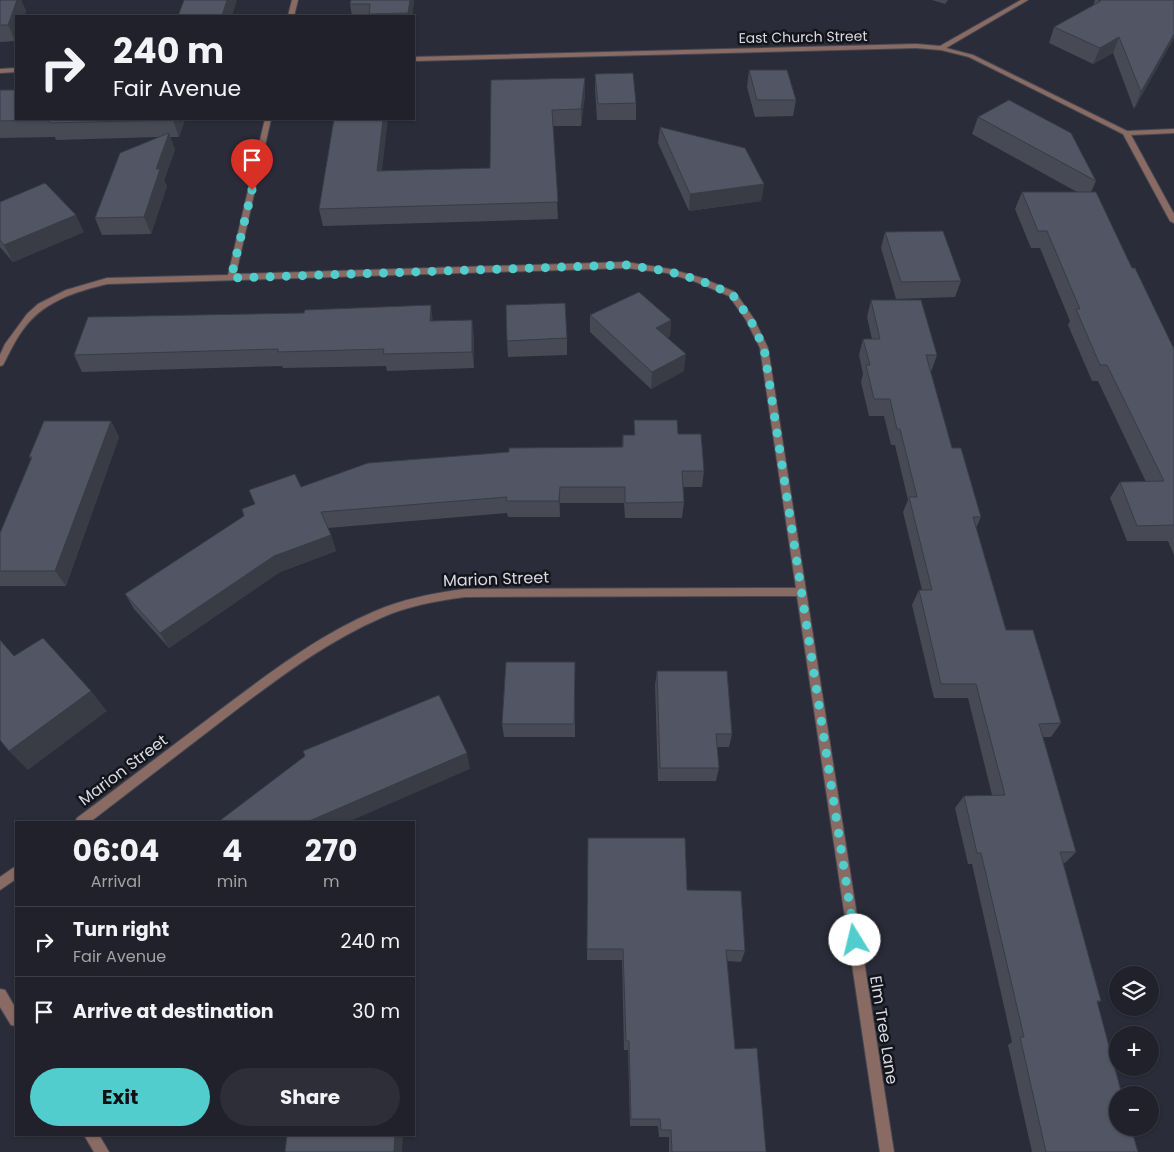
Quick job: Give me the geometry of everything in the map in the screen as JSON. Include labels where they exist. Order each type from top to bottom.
[{"type":"street","points":[[291,15],[295,0]]},
{"type":"street","points":[[941,48],[1025,0]]},
{"type":"street","name":"East Church Street","points":[[415,60],[916,46],[941,48],[971,56],[1126,133],[1174,131]]},
{"type":"street","points":[[0,71],[15,70]]},
{"type":"street","points":[[231,278],[268,120]]},
{"type":"street","points":[[1126,133],[1174,221]]},
{"type":"street","name":"Elm Tree Lane","points":[[0,363],[12,336],[29,316],[49,300],[70,290],[107,281],[626,265],[667,271],[699,280],[732,294],[750,319],[764,348],[887,1152]]},
{"type":"street","name":"Marion Street","points":[[82,821],[279,672],[340,633],[405,605],[435,597],[465,593],[802,592]]},
{"type":"street","points":[[0,884],[15,873]]},
{"type":"street","points":[[0,995],[15,1018]]},
{"type":"street","points":[[92,1136],[102,1152]]},
{"type":"building","points":[[0,0],[17,0],[8,25],[0,25]]},
{"type":"building","points":[[184,0],[227,0],[222,15],[178,15]]},
{"type":"building","points":[[351,0],[410,0],[408,13],[369,14],[370,4],[350,4]]},
{"type":"building","points":[[1098,0],[1174,0],[1174,34],[1141,92],[1119,37],[1100,48],[1054,27],[1101,1]]},
{"type":"building","points":[[749,70],[787,70],[796,100],[757,100]]},
{"type":"building","points":[[633,73],[636,103],[598,104],[595,74]]},
{"type":"building","points":[[585,78],[581,109],[552,110],[558,202],[319,209],[334,120],[383,120],[377,171],[490,168],[491,80]]},
{"type":"building","points":[[0,90],[15,90],[15,120],[50,120],[0,121]]},
{"type":"building","points":[[1009,100],[1071,133],[1096,181],[978,117]]},
{"type":"building","points":[[50,120],[173,120],[49,123]]},
{"type":"building","points":[[660,127],[745,148],[764,184],[690,194]]},
{"type":"building","points":[[169,133],[156,169],[160,169],[144,217],[95,218],[120,153]]},
{"type":"building","points":[[45,183],[76,215],[4,245],[0,240],[0,202]]},
{"type":"building","points":[[1022,192],[1096,192],[1132,268],[1135,268],[1174,349],[1174,525],[1137,526],[1120,482],[1164,481],[1107,365],[1100,365],[1076,309],[1080,309],[1047,231],[1038,231]]},
{"type":"building","points":[[943,231],[961,281],[901,282],[885,232]]},
{"type":"building","points":[[639,292],[671,320],[656,328],[686,354],[652,372],[590,315]]},
{"type":"building","points":[[871,300],[921,300],[937,355],[926,355],[952,448],[961,448],[981,517],[973,517],[1006,630],[1033,630],[1061,723],[1039,724],[1076,852],[1060,852],[1101,1001],[1097,1001],[1109,1046],[1109,1076],[1117,1076],[1120,1086],[1109,1086],[1109,1136],[1133,1136],[1138,1152],[1046,1152],[1020,1037],[1024,1037],[981,853],[977,853],[964,796],[1005,795],[976,684],[941,684],[919,590],[932,590],[909,497],[917,497],[900,429],[897,429],[890,399],[874,399],[866,365],[870,365],[863,339],[880,339]]},
{"type":"building","points":[[565,303],[567,338],[507,341],[506,305]]},
{"type":"building","points":[[431,305],[430,321],[472,320],[472,352],[383,354],[384,349],[278,352],[278,349],[74,355],[88,317],[304,313],[305,310]]},
{"type":"building","points":[[634,420],[677,420],[678,434],[701,434],[704,471],[682,471],[684,502],[625,503],[625,487],[560,487],[559,501],[506,501],[507,497],[321,512],[331,535],[274,556],[160,633],[125,594],[244,516],[242,509],[255,504],[249,490],[295,474],[301,487],[368,463],[509,452],[509,448],[623,447],[623,435],[635,435]]},
{"type":"building","points":[[44,421],[111,421],[55,571],[0,571],[0,533],[32,457],[29,457]]},
{"type":"building","points":[[43,638],[91,691],[9,751],[0,740],[0,640],[14,656]]},
{"type":"building","points":[[506,662],[575,662],[574,724],[502,724]]},
{"type":"building","points":[[657,671],[727,671],[732,734],[716,734],[719,768],[660,768]]},
{"type":"building","points":[[439,695],[467,753],[309,821],[219,821],[305,756],[303,751]]},
{"type":"building","points":[[588,838],[685,838],[687,890],[741,891],[745,951],[726,950],[735,1049],[757,1048],[766,1152],[672,1152],[671,1130],[661,1130],[660,1119],[631,1119],[629,1041],[626,1041],[623,949],[587,949]]},
{"type":"building","points":[[287,1136],[395,1136],[394,1152],[285,1152]]},
{"type":"route","points":[[252,190],[231,278],[626,265],[667,271],[699,280],[732,294],[750,319],[764,348],[855,940]]}]
